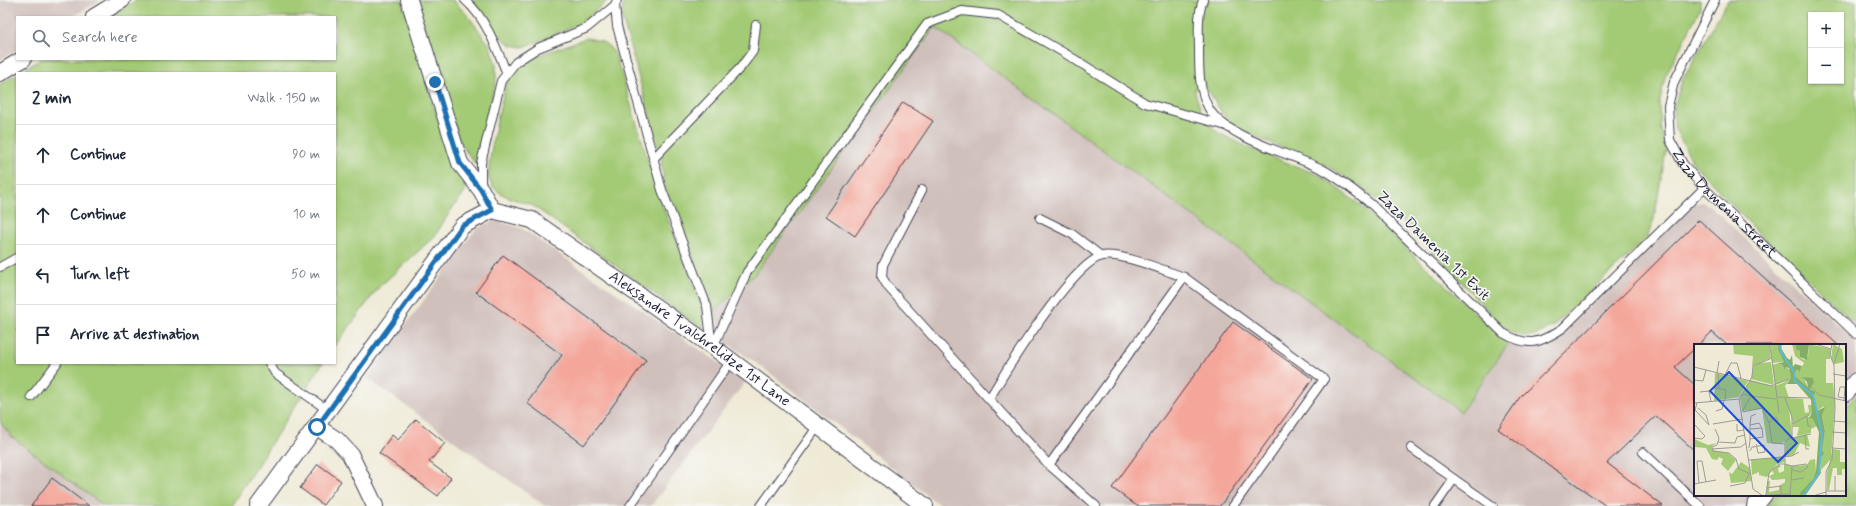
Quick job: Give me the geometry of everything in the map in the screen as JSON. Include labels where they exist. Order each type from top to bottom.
[{"type":"street","points":[[96,16],[122,0]]},
{"type":"street","points":[[258,506],[462,226],[492,210],[481,190],[460,163],[409,0]]},
{"type":"street","points":[[0,73],[21,60]]},
{"type":"street","name":"Aleksandre Tvalchrelidze 1st Lane","points":[[492,210],[532,220],[713,347],[925,506]]},
{"type":"street","points":[[317,427],[337,440],[350,454],[375,506]]},
{"type":"street","points":[[1755,506],[1763,496]]},
{"type":"lane","points":[[465,0],[471,6],[493,41],[507,74]]},
{"type":"lane","name":"Zaza Damenia 1st Exit","points":[[1203,0],[1199,11],[1199,81],[1208,108],[1224,125],[1243,136],[1322,170],[1352,188],[1371,204],[1503,333],[1515,340],[1529,342],[1544,340],[1563,328],[1704,188]]},
{"type":"lane","name":"Zaza Damenia Street","points":[[1715,0],[1674,82],[1668,106],[1670,140],[1683,164],[1704,188],[1856,334]]},
{"type":"lane","points":[[481,190],[481,163],[501,81],[516,62],[538,48],[587,28],[616,2]]},
{"type":"lane","points":[[616,2],[617,26],[653,159],[662,190],[707,306],[713,347]]},
{"type":"lane","points":[[713,347],[747,272],[927,24],[962,11],[998,15],[1066,54],[1145,103],[1224,125]]},
{"type":"lane","points":[[653,159],[741,67],[753,51],[756,25]]},
{"type":"lane","points":[[922,190],[883,264],[882,277],[888,286],[1049,465],[1096,506]]},
{"type":"lane","points":[[1040,218],[1072,234],[1101,256]]},
{"type":"lane","points":[[989,399],[1038,323],[1072,279],[1090,262],[1101,256],[1122,257],[1184,277],[1324,379],[1233,506]]},
{"type":"lane","points":[[0,267],[16,259]]},
{"type":"lane","points":[[1049,465],[1184,277]]},
{"type":"lane","points":[[630,506],[731,361]]},
{"type":"lane","points":[[32,397],[56,364]]},
{"type":"lane","points":[[270,364],[275,373],[328,411]]},
{"type":"lane","points":[[761,506],[818,426]]},
{"type":"lane","points":[[1411,448],[1493,506]]},
{"type":"lane","points":[[1644,452],[1700,506]]},
{"type":"lane","points":[[1435,506],[1454,479]]},
{"type":"shaded area","points":[[0,0],[101,0],[74,16],[16,16],[16,51],[0,60]]},
{"type":"shaded area","points":[[935,26],[1461,412],[1508,344],[1528,347],[1541,346],[1553,341],[1693,204],[1702,202],[1709,205],[1856,341],[1856,370],[1846,382],[1846,344],[1694,344],[1694,496],[1753,496],[1745,506],[941,506],[762,367],[724,341],[717,331],[711,314],[754,275]]},
{"type":"shaded area","points":[[494,220],[521,228],[746,381],[651,506],[545,506],[367,378],[476,229]]},
{"type":"shaded area","points":[[0,422],[12,437],[104,506],[0,506]]},
{"type":"green space","points":[[137,0],[402,0],[435,110],[455,164],[465,183],[465,192],[451,210],[435,236],[379,287],[336,345],[336,72],[20,72],[39,60],[336,60],[336,16],[111,16]]},
{"type":"green space","points":[[415,0],[453,0],[469,17],[489,44],[496,64],[496,81],[476,165],[460,143]]},
{"type":"green space","points":[[471,0],[608,0],[583,22],[523,47],[511,45],[498,35]]},
{"type":"green space","points":[[625,0],[1700,0],[1700,9],[1665,77],[1659,105],[1661,130],[1666,151],[1654,219],[1647,238],[1553,326],[1541,333],[1530,336],[1520,335],[1506,330],[1420,239],[1397,217],[1349,179],[1323,164],[1272,144],[1235,126],[1224,116],[1209,91],[1194,89],[1203,117],[1217,132],[1254,150],[1319,175],[1359,204],[1508,344],[1461,412],[935,27],[754,275],[711,314],[707,294],[664,185],[661,158],[621,13]]},
{"type":"green space","points":[[1728,0],[1856,0],[1856,325],[1764,239],[1694,164],[1675,129],[1673,109],[1682,81]]},
{"type":"green space","points":[[586,38],[608,45],[614,52],[661,202],[702,306],[703,329],[532,205],[513,199],[496,190],[489,179],[492,146],[499,114],[505,87],[512,74],[518,66],[526,60]]},
{"type":"green space","points":[[16,75],[16,364],[322,364],[231,506],[104,506],[12,437],[0,422],[0,84]]},
{"type":"green space","points":[[1856,395],[1856,506],[1767,506],[1774,496],[1846,496],[1846,407]]},
{"type":"building","points":[[903,102],[933,121],[855,236],[826,216]]},
{"type":"building","points":[[1699,220],[1837,344],[1726,344],[1712,332],[1699,344],[1694,344],[1694,349],[1675,367],[1694,384],[1694,450],[1656,416],[1607,463],[1663,506],[1606,506],[1498,429],[1520,397]]},
{"type":"building","points":[[503,255],[646,360],[584,445],[527,403],[562,355],[476,292]]},
{"type":"building","points":[[1233,322],[1313,379],[1220,506],[1137,506],[1112,488]]},
{"type":"building","points":[[416,419],[445,443],[429,462],[451,478],[438,496],[379,453],[392,435],[398,440]]},
{"type":"building","points":[[318,464],[341,481],[323,505],[300,488]]},
{"type":"building","points":[[52,478],[89,506],[31,506]]},
{"type":"route","points":[[317,427],[462,226],[492,210],[481,190],[460,163],[435,82]]}]
